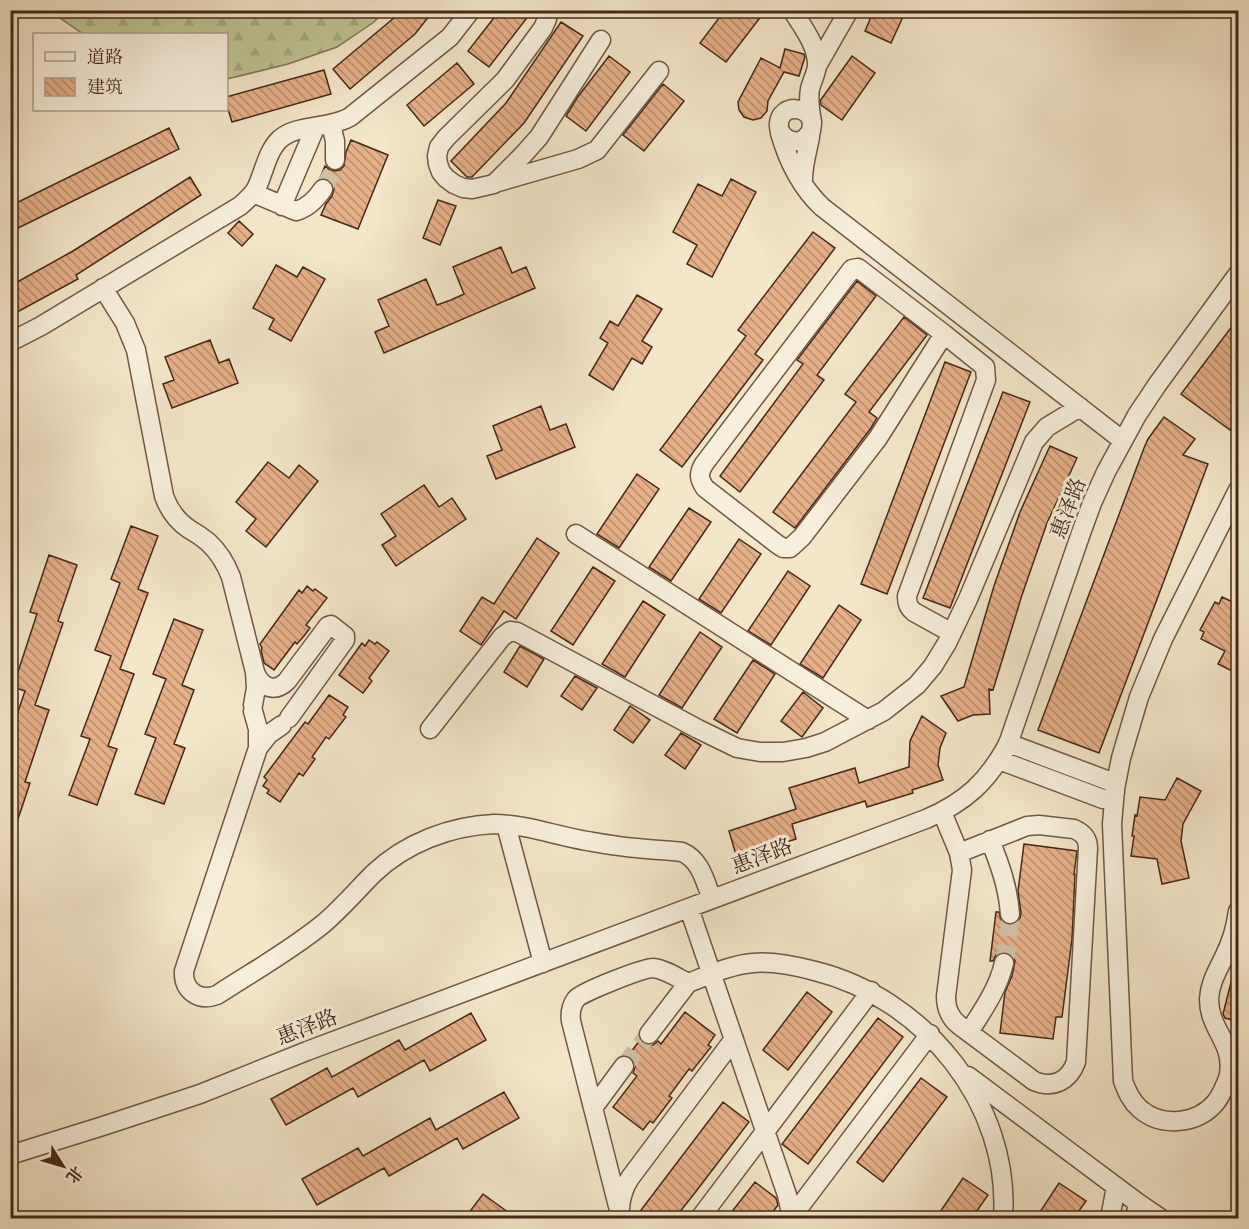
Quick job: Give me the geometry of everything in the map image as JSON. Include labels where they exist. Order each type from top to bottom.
[{"type":"street","points":[[10,342],[41,326],[240,206],[253,194],[277,142],[293,131],[323,127],[350,117],[450,37],[471,10]]},
{"type":"street","points":[[548,10],[543,28],[512,72],[446,138],[440,147],[437,156],[441,172],[454,184],[472,189],[494,184],[578,159],[597,150],[659,71]]},
{"type":"street","points":[[792,10],[811,42],[815,55],[815,72],[809,100],[811,127],[802,174],[803,184]]},
{"type":"street","points":[[849,10],[803,96],[783,113],[778,123],[790,164],[815,201],[822,207],[1122,441]]},
{"type":"street","points":[[494,184],[539,137],[601,40]]},
{"type":"street","points":[[780,133],[787,140],[797,141],[805,138],[811,127],[808,115],[802,110],[792,108],[783,113]]},
{"type":"street","points":[[323,127],[335,141],[335,160]]},
{"type":"street","points":[[282,206],[323,127]]},
{"type":"street","points":[[253,194],[293,210],[300,210],[312,202],[323,189]]},
{"type":"street","points":[[944,334],[878,438],[802,537],[790,548],[783,548],[777,544],[705,488],[699,476],[704,464],[852,269],[858,268],[944,334],[985,367],[986,380],[907,596],[909,608],[952,633]]},
{"type":"street","name":"惠泽路","points":[[10,1155],[200,1094],[307,1051],[942,812],[957,804],[983,782],[1008,743],[1092,503],[1122,441],[1157,385],[1239,273]]},
{"type":"street","points":[[103,288],[125,323],[136,350],[167,504],[183,525],[207,540],[221,556],[231,577],[255,672],[256,688],[253,708],[255,717],[265,726],[271,727],[285,721]]},
{"type":"street","points":[[430,729],[502,637],[510,631],[517,632],[737,748],[760,752],[783,752],[825,742],[892,705],[918,685],[933,666],[952,633],[972,589],[1034,442],[1047,427],[1080,407]]},
{"type":"street","points":[[1239,490],[1150,668],[1111,785],[1123,1081],[1127,1091],[1139,1108],[1168,1121],[1199,1116],[1215,1102],[1239,1056]]},
{"type":"street","points":[[576,534],[868,720]]},
{"type":"street","points":[[255,672],[260,682],[288,691]]},
{"type":"street","points":[[288,691],[265,690],[255,698],[253,708],[258,729],[258,748],[184,970],[187,987],[201,997],[217,995],[304,939],[344,905],[375,873],[407,849],[460,828],[478,825],[506,825],[610,845],[682,852],[689,854],[696,861],[712,899]]},
{"type":"street","points":[[258,748],[269,734],[285,721],[292,707],[288,691]]},
{"type":"street","points":[[1008,743],[1111,785]]},
{"type":"street","points":[[999,760],[1111,785]]},
{"type":"street","points":[[942,812],[959,853],[962,870],[946,1004],[948,1012],[954,1021],[1034,1080],[1047,1084],[1060,1082],[1070,1074],[1076,1062],[1087,839],[1080,831],[1074,829],[1039,825],[1021,828],[959,853]]},
{"type":"street","points":[[506,825],[543,963]]},
{"type":"street","points":[[990,840],[1006,883],[1010,914]]},
{"type":"street","points":[[689,908],[787,1195],[792,1218]]},
{"type":"street","points":[[1228,1076],[1230,1060],[1228,1050],[1231,1044],[1213,1020],[1210,1008],[1210,987],[1231,941],[1239,911]]},
{"type":"street","points":[[649,1034],[688,983],[731,967],[754,963],[778,964],[802,967],[849,981],[899,1009],[930,1034],[982,1095],[1116,1187],[1137,1211],[1160,1218]]},
{"type":"street","points":[[969,1032],[988,1003],[1004,963]]},
{"type":"street","points":[[621,1217],[571,1021],[571,1010],[576,998],[587,991],[649,969],[660,970],[688,983]]},
{"type":"street","points":[[700,1218],[871,992]]},
{"type":"street","points":[[792,1218],[930,1034]]},
{"type":"street","points":[[621,1217],[621,1196],[630,1178],[734,1039]]},
{"type":"street","points":[[593,1108],[624,1066]]},
{"type":"street","points":[[982,1095],[999,1165],[1002,1218]]},
{"type":"street","points":[[610,1174],[620,1181],[630,1178]]},
{"type":"street","points":[[1110,1218],[1116,1187]]},
{"type":"green space","points":[[50,11],[385,11],[374,22],[337,47],[288,64],[228,79],[228,33],[82,33]]},
{"type":"building","points":[[400,10],[434,10],[415,34],[350,89],[333,69],[395,17]]},
{"type":"building","points":[[500,10],[533,10],[489,67],[468,51]]},
{"type":"building","points":[[725,10],[766,10],[726,62],[700,43]]},
{"type":"building","points":[[874,10],[906,10],[891,43],[865,31]]},
{"type":"building","points":[[561,22],[583,36],[524,123],[472,177],[467,177],[451,161],[506,103]]},
{"type":"building","points":[[785,49],[804,54],[799,76],[784,72],[768,101],[767,111],[761,118],[753,120],[744,117],[739,110],[738,102],[761,58],[780,68]]},
{"type":"building","points":[[609,56],[630,72],[586,131],[566,116]]},
{"type":"building","points":[[852,56],[875,73],[842,120],[821,105],[820,101]]},
{"type":"building","points":[[457,63],[474,84],[424,126],[407,105]]},
{"type":"building","points":[[324,70],[331,94],[232,122],[228,109],[228,96]]},
{"type":"building","points":[[663,84],[684,101],[644,151],[623,135]]},
{"type":"building","points":[[169,128],[179,149],[10,232],[10,206]]},
{"type":"building","points":[[351,140],[388,155],[358,229],[321,215],[334,189],[330,180],[320,178],[325,166],[334,171],[344,166]]},
{"type":"building","points":[[190,177],[201,195],[76,275],[78,279],[10,316],[10,286],[73,251]]},
{"type":"building","points":[[731,179],[756,192],[712,277],[687,264],[697,245],[673,232],[698,184],[722,196]]},
{"type":"building","points":[[438,200],[456,206],[440,245],[423,238]]},
{"type":"building","points":[[239,221],[253,234],[242,246],[228,233]]},
{"type":"building","points":[[813,232],[835,248],[755,354],[763,360],[682,467],[660,450],[746,336],[738,330]]},
{"type":"building","points":[[501,247],[512,273],[526,267],[535,288],[384,353],[375,332],[389,326],[378,300],[426,279],[437,305],[451,300],[464,294],[453,267]]},
{"type":"building","points":[[276,265],[297,277],[303,267],[325,279],[291,341],[269,329],[274,319],[253,308]]},
{"type":"building","points":[[857,281],[876,296],[817,375],[824,380],[740,492],[720,476],[803,364],[797,360]]},
{"type":"building","points":[[637,295],[662,309],[642,341],[652,347],[642,364],[632,358],[613,390],[589,375],[608,343],[600,338],[610,321],[618,326]]},
{"type":"building","points":[[904,317],[927,335],[869,412],[877,418],[871,428],[795,528],[773,512],[856,402],[845,394]]},
{"type":"building","points":[[1239,317],[1239,419],[1230,430],[1181,394]]},
{"type":"building","points":[[210,340],[219,363],[229,359],[238,383],[172,408],[163,384],[174,380],[165,357]]},
{"type":"building","points":[[945,362],[971,372],[887,594],[861,584]]},
{"type":"building","points":[[1003,392],[1030,402],[950,608],[923,598]]},
{"type":"building","points":[[541,406],[550,430],[566,424],[575,447],[496,479],[487,456],[502,450],[493,426]]},
{"type":"building","points":[[1164,417],[1195,439],[1183,455],[1208,464],[1099,753],[1038,730],[1144,448]]},
{"type":"building","points":[[1050,446],[1077,458],[1047,523],[993,690],[989,689],[990,714],[973,715],[958,721],[941,696],[964,687],[994,586],[1020,512]]},
{"type":"building","points":[[268,462],[289,478],[299,465],[318,481],[266,547],[246,531],[256,519],[236,502]]},
{"type":"building","points":[[637,474],[659,489],[619,548],[597,534]]},
{"type":"building","points":[[424,485],[439,507],[452,498],[466,519],[396,566],[382,545],[396,536],[381,514]]},
{"type":"building","points":[[689,508],[711,522],[671,581],[649,567]]},
{"type":"building","points":[[131,526],[158,536],[138,589],[148,593],[120,669],[134,674],[108,746],[117,749],[97,805],[69,795],[90,739],[81,736],[111,656],[95,650],[120,583],[111,579]]},
{"type":"building","points":[[537,538],[559,553],[516,619],[504,611],[481,645],[460,631],[482,597],[494,604]]},
{"type":"building","points":[[739,539],[761,554],[721,613],[699,599]]},
{"type":"building","points":[[49,555],[77,565],[58,621],[63,623],[35,705],[49,710],[25,782],[30,783],[13,834],[10,833],[10,735],[25,691],[13,687],[37,614],[30,612]]},
{"type":"building","points":[[593,567],[615,581],[573,645],[551,631]]},
{"type":"building","points":[[788,571],[810,586],[771,645],[748,631]]},
{"type":"building","points":[[307,586],[327,598],[306,625],[310,628],[297,644],[295,642],[274,670],[264,663],[260,644],[299,590],[302,593]]},
{"type":"building","points":[[1222,597],[1237,604],[1233,611],[1239,614],[1239,663],[1234,672],[1218,664],[1225,651],[1201,639],[1204,632],[1200,630],[1215,602],[1219,604]]},
{"type":"building","points":[[643,601],[665,615],[625,677],[602,664]]},
{"type":"building","points":[[839,605],[861,620],[823,678],[800,664]]},
{"type":"building","points":[[174,619],[203,630],[182,685],[194,690],[174,744],[185,748],[164,804],[135,794],[156,738],[145,734],[166,679],[153,674]]},
{"type":"building","points":[[700,632],[722,647],[682,708],[659,695]]},
{"type":"building","points":[[369,640],[375,644],[377,642],[389,651],[369,678],[372,681],[363,693],[339,675],[362,643],[365,646]]},
{"type":"building","points":[[520,646],[544,659],[527,687],[504,672]]},
{"type":"building","points":[[753,660],[775,674],[737,733],[714,719]]},
{"type":"building","points":[[575,676],[597,688],[582,710],[561,696]]},
{"type":"building","points":[[803,692],[823,708],[802,737],[781,721]]},
{"type":"building","points":[[329,695],[348,707],[343,715],[346,717],[329,739],[326,737],[312,757],[315,759],[303,776],[299,773],[280,802],[267,793],[269,790],[263,786],[267,780],[264,777],[305,722],[308,724]]},
{"type":"building","points":[[630,706],[650,720],[633,743],[614,730]]},
{"type":"building","points":[[922,716],[946,733],[940,748],[938,765],[943,780],[912,790],[913,793],[867,807],[865,801],[792,824],[796,839],[737,858],[729,831],[796,809],[789,788],[855,768],[859,783],[909,767],[910,741]]},
{"type":"building","points":[[681,733],[701,745],[685,769],[665,755]]},
{"type":"building","points":[[1177,778],[1201,791],[1183,824],[1181,841],[1189,878],[1162,884],[1157,859],[1131,856],[1134,836],[1132,836],[1140,797],[1165,800]]},
{"type":"building","points":[[1024,844],[1077,851],[1072,939],[1062,1017],[1056,1017],[1053,1039],[1000,1033],[1005,992],[1015,961],[1012,955],[1002,952],[990,961],[996,912],[999,912],[1001,920],[1006,924],[1016,923],[1020,918],[1018,891]]},
{"type":"building","points":[[1234,971],[1239,971],[1239,1022],[1225,1018],[1223,1014]]},
{"type":"building","points":[[807,992],[832,1012],[788,1070],[763,1050]]},
{"type":"building","points":[[685,1012],[715,1035],[708,1045],[711,1047],[692,1071],[689,1069],[669,1096],[672,1098],[653,1123],[650,1121],[643,1130],[613,1107],[637,1076],[633,1073],[634,1061],[628,1056],[640,1040],[647,1045],[653,1045],[658,1041],[661,1044]]},
{"type":"building","points":[[471,1013],[486,1040],[430,1071],[424,1060],[358,1097],[353,1088],[286,1125],[271,1099],[327,1068],[332,1077],[399,1040],[405,1050]]},
{"type":"building","points":[[878,1018],[903,1037],[808,1164],[782,1144]]},
{"type":"building","points":[[921,1078],[947,1097],[883,1182],[857,1162]]},
{"type":"building","points":[[504,1092],[519,1118],[463,1149],[457,1138],[389,1176],[384,1168],[317,1205],[302,1179],[358,1148],[363,1156],[430,1118],[436,1130]]},
{"type":"building","points":[[723,1102],[749,1122],[675,1218],[635,1218]]},
{"type":"building","points":[[963,1178],[988,1195],[972,1218],[949,1218],[940,1212]]},
{"type":"building","points":[[755,1182],[776,1198],[778,1205],[768,1218],[727,1218]]},
{"type":"building","points":[[1059,1183],[1086,1201],[1074,1218],[1036,1218]]},
{"type":"building","points":[[483,1194],[516,1218],[465,1218]]},
{"type":"tunnel","points":[[323,189],[332,173],[335,160]]},
{"type":"tunnel","points":[[1004,963],[1009,937],[1010,914]]},
{"type":"tunnel","points":[[624,1066],[649,1034]]}]
